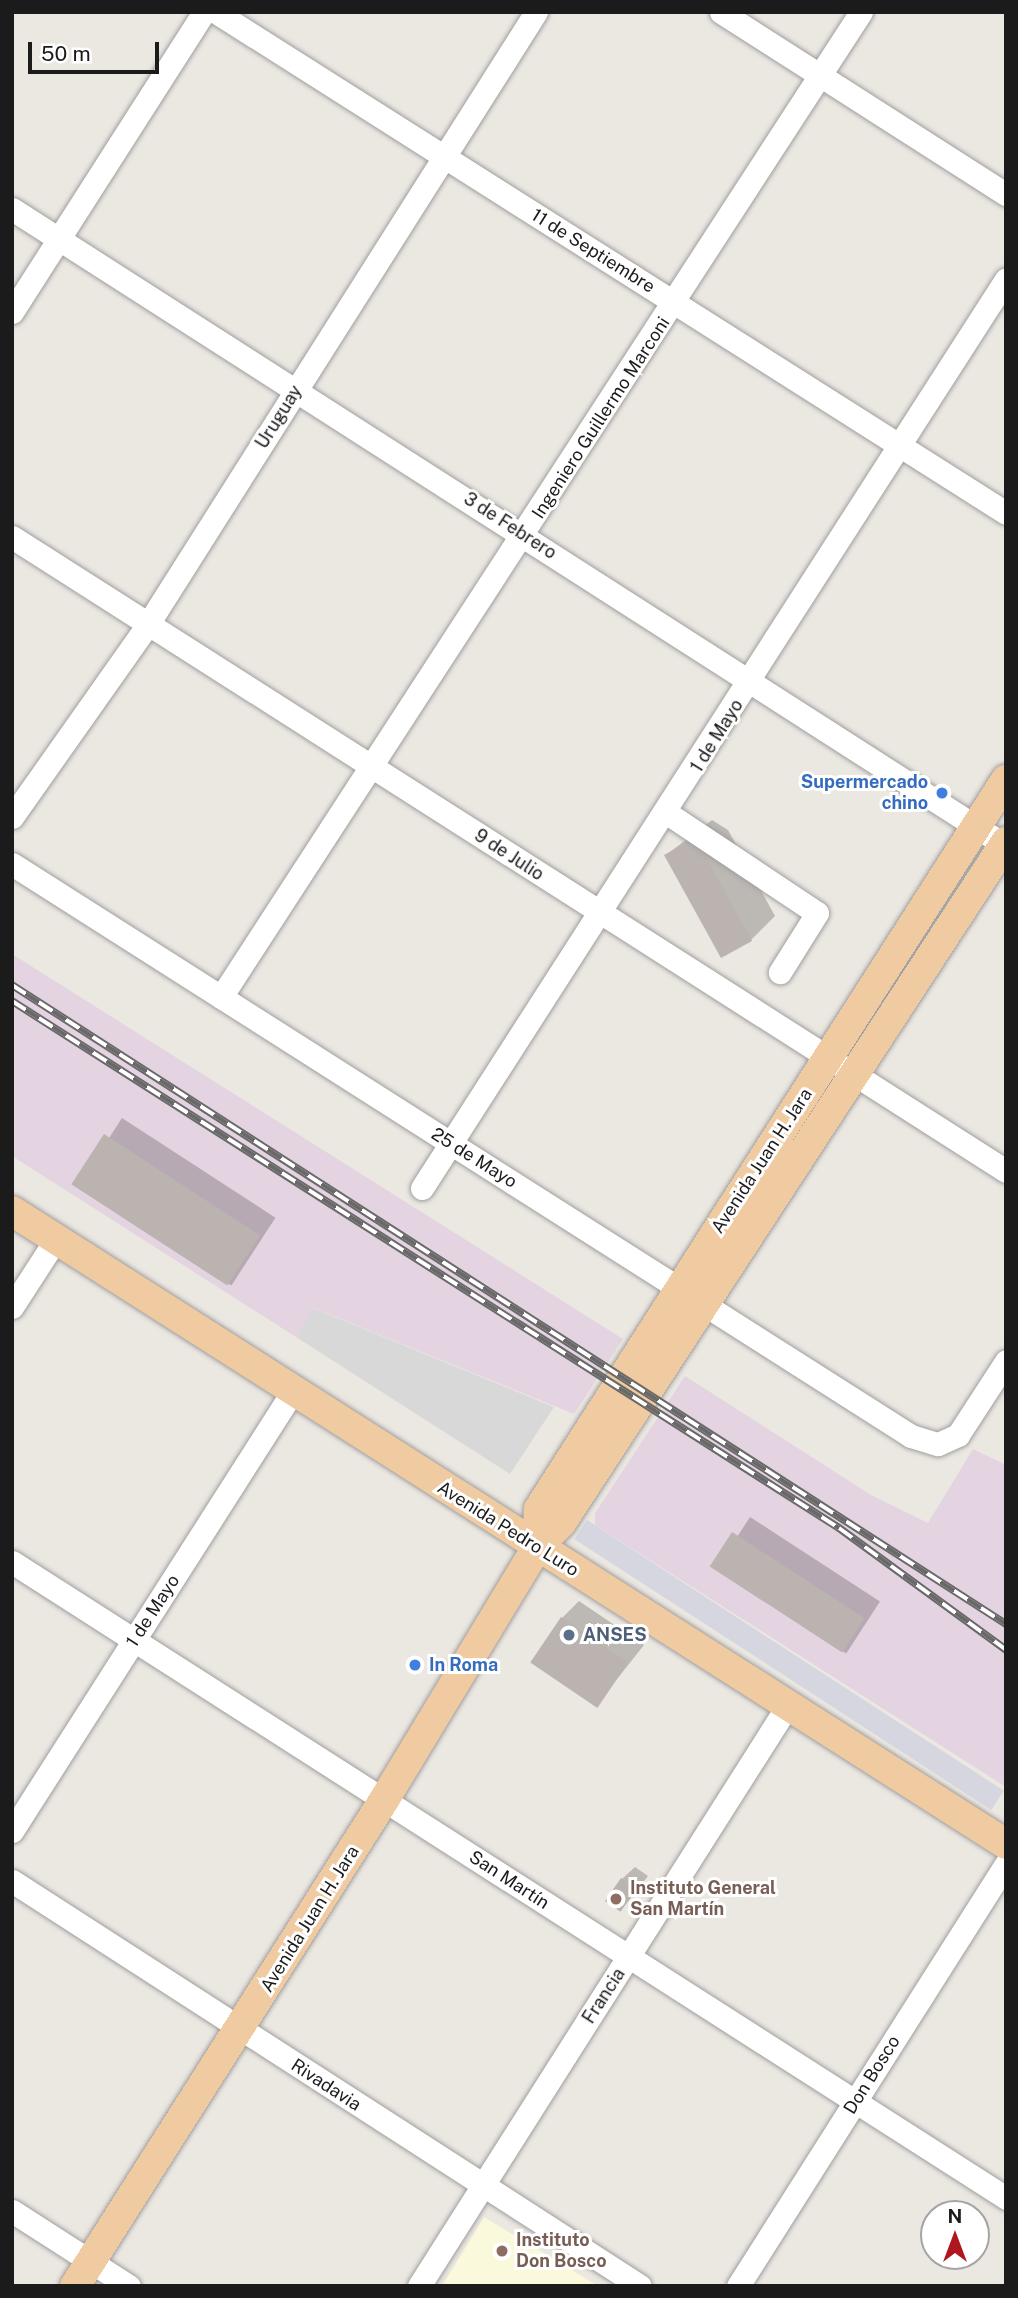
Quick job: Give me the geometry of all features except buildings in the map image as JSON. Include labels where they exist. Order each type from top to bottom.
[{"type":"main road","name":"Avenida Juan H. Jara","points":[[83,2274],[384,1800],[537,1547],[561,1523],[827,1059],[1006,780]]},
{"type":"main road","name":"Avenida Juan H. Jara","points":[[692,1297],[853,1075],[1005,844]]},
{"type":"main road","name":"Avenida Pedro Luro","points":[[12,1211],[1006,1844]]},
{"type":"street","points":[[12,312],[204,12]]},
{"type":"street","name":"11 de Septiembre","points":[[216,12],[1006,513]]},
{"type":"street","name":"Uruguay","points":[[12,817],[148,624],[536,12]]},
{"type":"street","points":[[721,12],[1006,194]]},
{"type":"street","name":"Ingeniero Guillermo Marconi","points":[[221,997],[676,303],[861,12]]},
{"type":"street","name":"3 de Febrero","points":[[12,209],[1005,844]]},
{"type":"street","name":"1 de Mayo","points":[[422,1188],[602,915],[1006,279]]},
{"type":"street","name":"9 de Julio","points":[[12,537],[1006,1171]]},
{"type":"street","points":[[667,813],[817,913],[780,972]]},
{"type":"street","name":"25 de Mayo","points":[[12,864],[911,1436],[939,1444],[958,1434],[1006,1360]]},
{"type":"street","points":[[12,1307],[56,1239]]},
{"type":"street","name":"1 de Mayo","points":[[12,1831],[293,1391]]},
{"type":"street","name":"San Martín","points":[[12,1562],[1006,2199]]},
{"type":"street","name":"Francia","points":[[419,2286],[788,1705]]},
{"type":"street","name":"Don Bosco","points":[[738,2286],[1006,1864]]},
{"type":"street","name":"Rivadavia","points":[[12,1881],[640,2286]]},
{"type":"street","points":[[12,2211],[83,2274],[129,2286]]},
{"type":"shaded area","points":[[12,954],[623,1339],[574,1414],[314,1308],[296,1337],[12,1156]]},
{"type":"shaded area","points":[[313,1308],[554,1407],[510,1474],[296,1337]]},
{"type":"shaded area","points":[[685,1376],[871,1495],[928,1523],[973,1449],[1006,1465],[1006,1787],[595,1525],[595,1513]]},
{"type":"shaded area","points":[[587,1520],[1004,1791],[991,1810],[574,1539]]},
{"type":"shaded area","name":"Instituto Don Bosco","points":[[484,2217],[598,2286],[442,2286]]},
{"type":"railway","points":[[12,985],[1006,1624]]},
{"type":"railway","points":[[12,1001],[839,1528],[1006,1650]]},
{"type":"place","name":"Supermercado chino","points":[[942,793]]},
{"type":"place","name":"ANSES","points":[[569,1635]]},
{"type":"place","name":"In Roma","points":[[415,1665]]},
{"type":"place","name":"Instituto General San Martín","points":[[616,1899]]},
{"type":"place","name":"Instituto Don Bosco","points":[[502,2251]]}]
